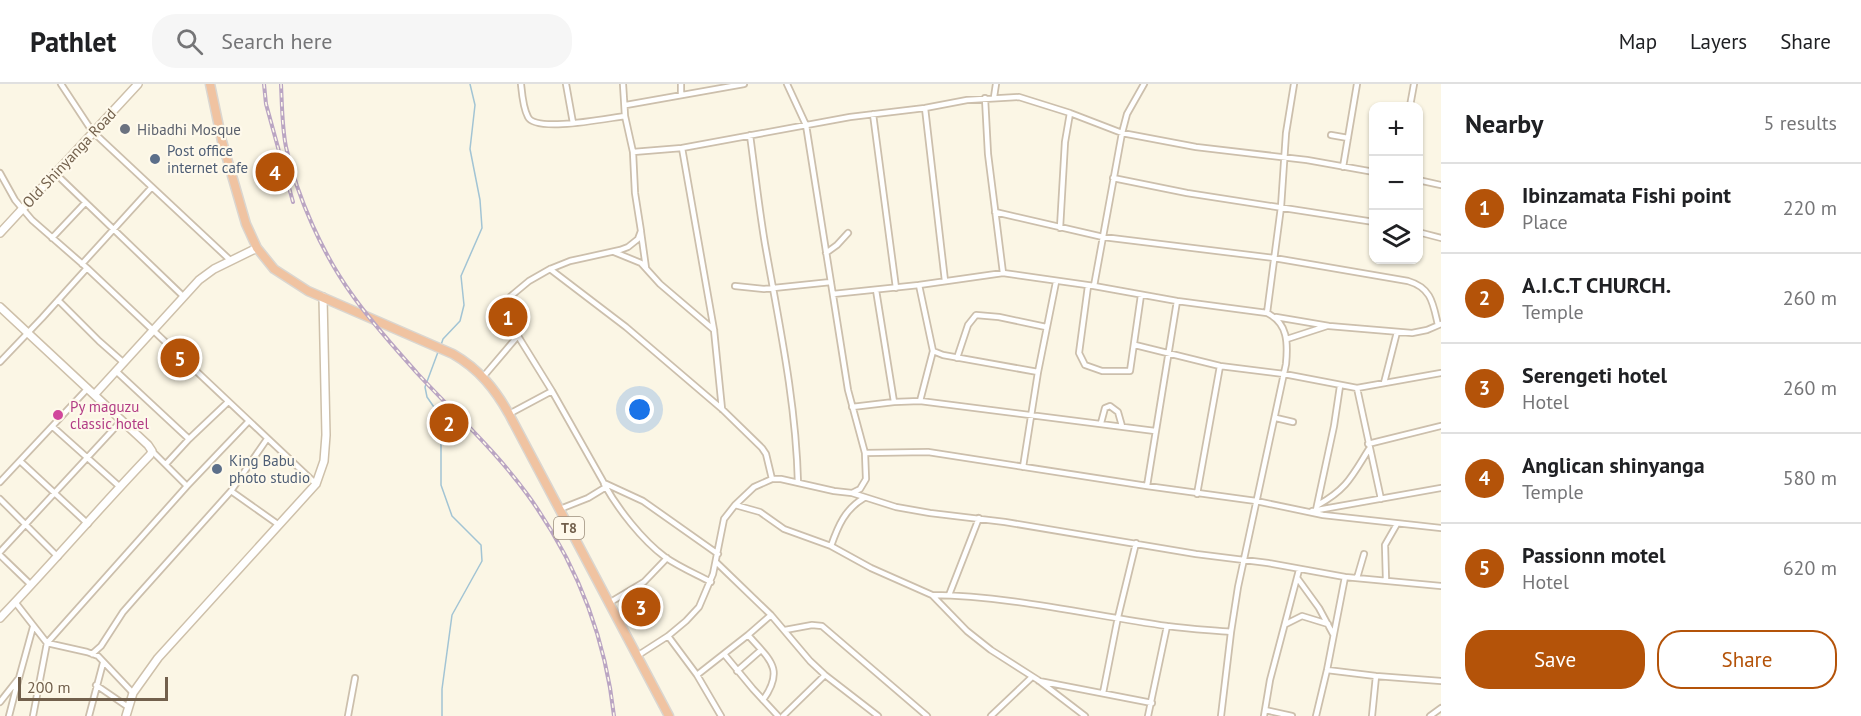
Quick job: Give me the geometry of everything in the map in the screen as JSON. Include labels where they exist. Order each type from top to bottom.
[{"type":"highway","name":"T8","points":[[210,84],[224,148],[246,224],[257,248],[281,275],[323,297],[453,354],[483,376],[497,393],[509,414],[669,716]]},
{"type":"street","points":[[62,84],[92,131],[230,260]]},
{"type":"street","name":"Old Shinyanga Road","points":[[0,233],[56,174],[92,131],[138,84]]},
{"type":"street","points":[[521,84],[528,118],[534,123],[558,125],[625,116]]},
{"type":"street","points":[[566,84],[573,123]]},
{"type":"street","points":[[623,84],[625,116],[633,153],[635,193],[646,268]]},
{"type":"street","points":[[681,84],[681,94]]},
{"type":"street","points":[[626,105],[744,84]]},
{"type":"street","points":[[787,84],[806,125],[845,374],[865,453],[866,479],[860,489],[852,493]]},
{"type":"street","points":[[994,97],[996,84]]},
{"type":"street","points":[[1094,286],[1122,133],[1127,114],[1144,84]]},
{"type":"street","points":[[1267,313],[1281,207],[1286,133],[1294,84]]},
{"type":"street","points":[[1343,167],[1357,84]]},
{"type":"street","points":[[1411,102],[1414,84]]},
{"type":"street","points":[[633,153],[682,148],[873,114],[994,97],[1028,99],[1122,133],[1185,145],[1369,171]]},
{"type":"street","points":[[985,98],[988,154],[1003,273]]},
{"type":"street","points":[[925,108],[945,281]]},
{"type":"street","points":[[1060,228],[1065,142],[1070,113]]},
{"type":"street","points":[[873,114],[896,288]]},
{"type":"street","points":[[750,135],[764,238],[793,407],[798,483]]},
{"type":"street","points":[[1331,135],[1348,138]]},
{"type":"street","points":[[682,148],[714,330],[722,409]]},
{"type":"street","points":[[0,173],[22,209],[316,484]]},
{"type":"street","points":[[56,174],[183,296]]},
{"type":"street","points":[[1113,178],[1186,193],[1369,221]]},
{"type":"street","points":[[1423,181],[1441,185]]},
{"type":"street","points":[[0,362],[58,300],[112,229],[152,187]]},
{"type":"street","points":[[52,238],[85,203]]},
{"type":"street","points":[[833,294],[1003,273],[1088,285],[1178,302],[1267,313],[1275,317],[1329,326],[1419,332],[1439,325],[1431,299],[1419,284],[1379,274],[1274,258],[1103,237],[995,212]]},
{"type":"street","points":[[641,231],[634,243],[614,252],[570,261],[529,281],[505,304],[505,315],[622,512],[656,550],[711,582]]},
{"type":"street","points":[[826,253],[848,233]]},
{"type":"street","points":[[1423,233],[1441,237]]},
{"type":"street","points":[[95,394],[199,280],[230,260],[257,248]]},
{"type":"street","points":[[614,252],[636,260],[660,284],[714,330]]},
{"type":"street","points":[[550,269],[626,327],[722,409],[762,448],[766,454],[771,479]]},
{"type":"street","points":[[735,286],[774,288],[831,282]]},
{"type":"street","points":[[1023,467],[1046,327],[1056,282]]},
{"type":"street","points":[[919,285],[933,351],[920,401]]},
{"type":"street","points":[[1088,285],[1079,353],[1085,365],[1102,371],[1129,372],[1133,363],[1141,295]]},
{"type":"street","points":[[876,290],[894,402]]},
{"type":"street","points":[[126,716],[134,693],[176,636],[316,484],[324,461],[326,435],[323,297]]},
{"type":"street","points":[[58,300],[124,363]]},
{"type":"street","points":[[1147,486],[1178,302]]},
{"type":"street","points":[[0,307],[95,394],[187,486]]},
{"type":"street","points":[[957,358],[968,325],[976,315],[999,316],[1046,327]]},
{"type":"street","points":[[1221,716],[1231,632],[1244,561],[1284,374],[1287,339],[1283,327],[1275,317]]},
{"type":"street","points":[[1287,339],[1329,326]]},
{"type":"street","points":[[1384,383],[1397,332]]},
{"type":"street","points":[[483,376],[517,336]]},
{"type":"street","points":[[1135,345],[1220,366],[1284,374],[1357,388],[1441,374]]},
{"type":"street","points":[[933,351],[957,358],[1038,372]]},
{"type":"street","points":[[1197,494],[1220,366]]},
{"type":"street","points":[[116,371],[189,439]]},
{"type":"street","points":[[1317,507],[1340,386]]},
{"type":"street","points":[[0,482],[88,388]]},
{"type":"street","points":[[1357,388],[1381,499]]},
{"type":"street","points":[[509,414],[552,391]]},
{"type":"street","points":[[852,408],[920,401],[1155,431]]},
{"type":"street","points":[[166,464],[228,402]]},
{"type":"street","points":[[1101,423],[1105,408],[1110,406],[1118,412],[1122,426]]},
{"type":"street","points":[[1276,418],[1293,422]]},
{"type":"street","points":[[30,584],[0,553],[122,420]]},
{"type":"street","points":[[33,716],[47,643],[187,486],[248,422]]},
{"type":"street","points":[[1309,512],[1336,495],[1344,487],[1368,447],[1441,426]]},
{"type":"street","points":[[53,427],[120,487]]},
{"type":"street","points":[[92,654],[101,646],[131,604],[231,491],[267,439]]},
{"type":"street","points":[[1,614],[58,557],[150,456],[152,451]]},
{"type":"street","points":[[865,453],[928,452],[1256,501],[1346,518],[1441,528]]},
{"type":"street","points":[[20,461],[88,524]]},
{"type":"street","points":[[637,656],[668,636],[694,613],[711,582],[722,525],[735,505],[754,487],[771,479],[852,493],[896,507],[979,518],[1345,578],[1441,586]]},
{"type":"street","points":[[560,510],[588,498],[605,485]]},
{"type":"street","points":[[605,485],[643,501],[718,554]]},
{"type":"street","points":[[1317,507],[1441,488]]},
{"type":"street","points":[[231,491],[279,525]]},
{"type":"street","points":[[831,546],[842,518],[855,503],[864,498]]},
{"type":"street","points":[[0,499],[58,557]]},
{"type":"street","points":[[735,505],[757,511],[784,528],[831,546],[871,568],[932,595],[967,631],[991,650],[1085,716]]},
{"type":"street","points":[[949,595],[979,518]]},
{"type":"street","points":[[1386,580],[1385,545],[1397,524]]},
{"type":"street","points":[[1103,693],[1136,543]]},
{"type":"street","points":[[1357,578],[1364,554]]},
{"type":"street","points":[[609,603],[644,582],[667,558]]},
{"type":"street","points":[[716,562],[771,615],[801,652],[825,675],[878,716]]},
{"type":"street","points":[[1292,716],[1264,713],[1270,680],[1299,570]]},
{"type":"street","points":[[1316,716],[1328,670],[1345,578]]},
{"type":"street","points":[[1298,579],[1333,634]]},
{"type":"street","points":[[932,595],[949,595],[1118,617],[1167,626],[1231,632]]},
{"type":"street","points":[[15,602],[47,643],[92,654],[134,693]]},
{"type":"street","points":[[697,675],[771,615]]},
{"type":"street","points":[[1286,624],[1302,616],[1329,625]]},
{"type":"street","points":[[785,630],[812,625],[822,626],[927,716]]},
{"type":"street","points":[[1148,716],[1167,626]]},
{"type":"street","points":[[9,716],[33,627]]},
{"type":"street","points":[[748,635],[774,668],[774,683],[763,700]]},
{"type":"street","points":[[668,636],[697,675],[721,716]]},
{"type":"street","points":[[737,671],[761,650]]},
{"type":"street","points":[[724,654],[763,700],[781,716],[825,675]]},
{"type":"street","points":[[89,716],[103,663]]},
{"type":"street","points":[[1328,670],[1441,681]]},
{"type":"street","points":[[1372,716],[1376,676]]},
{"type":"street","points":[[0,702],[19,678]]},
{"type":"street","points":[[348,716],[355,678]]},
{"type":"street","points":[[1035,679],[1152,703]]},
{"type":"street","points":[[991,716],[1035,679]]},
{"type":"street","points":[[96,685],[128,707]]},
{"type":"street","points":[[1430,716],[1441,708]]},
{"type":"waterway","points":[[441,345],[443,339],[460,321],[464,305],[461,276],[482,228],[480,200],[470,149],[475,105],[470,84]]},
{"type":"waterway","points":[[438,352],[425,387],[427,397],[436,410],[441,445],[441,485],[452,516],[481,545],[482,561],[452,615],[442,689],[442,716]]},
{"type":"railway","points":[[264,84],[266,104],[293,202]]},
{"type":"railway","points":[[281,84],[284,132],[291,166],[312,225],[331,262],[368,316],[417,373],[502,462],[544,519],[560,545],[585,599],[603,656],[614,716]]},
{"type":"place","name":"Hibadhi Mosque","points":[[125,129]]},
{"type":"place","name":"Post office internet cafe","points":[[155,159]]},
{"type":"place","name":"Anglican shinyanga","points":[[275,172]]},
{"type":"place","name":"Ibinzamata Fishi point","points":[[508,317]]},
{"type":"place","name":"Passionn motel","points":[[180,358]]},
{"type":"place","name":"Py maguzu classic hotel","points":[[58,415]]},
{"type":"place","name":"A.I.C.T CHURCH.","points":[[449,423]]},
{"type":"place","name":"King Babu photo studio","points":[[217,469]]},
{"type":"place","name":"Serengeti hotel","points":[[641,607]]}]
